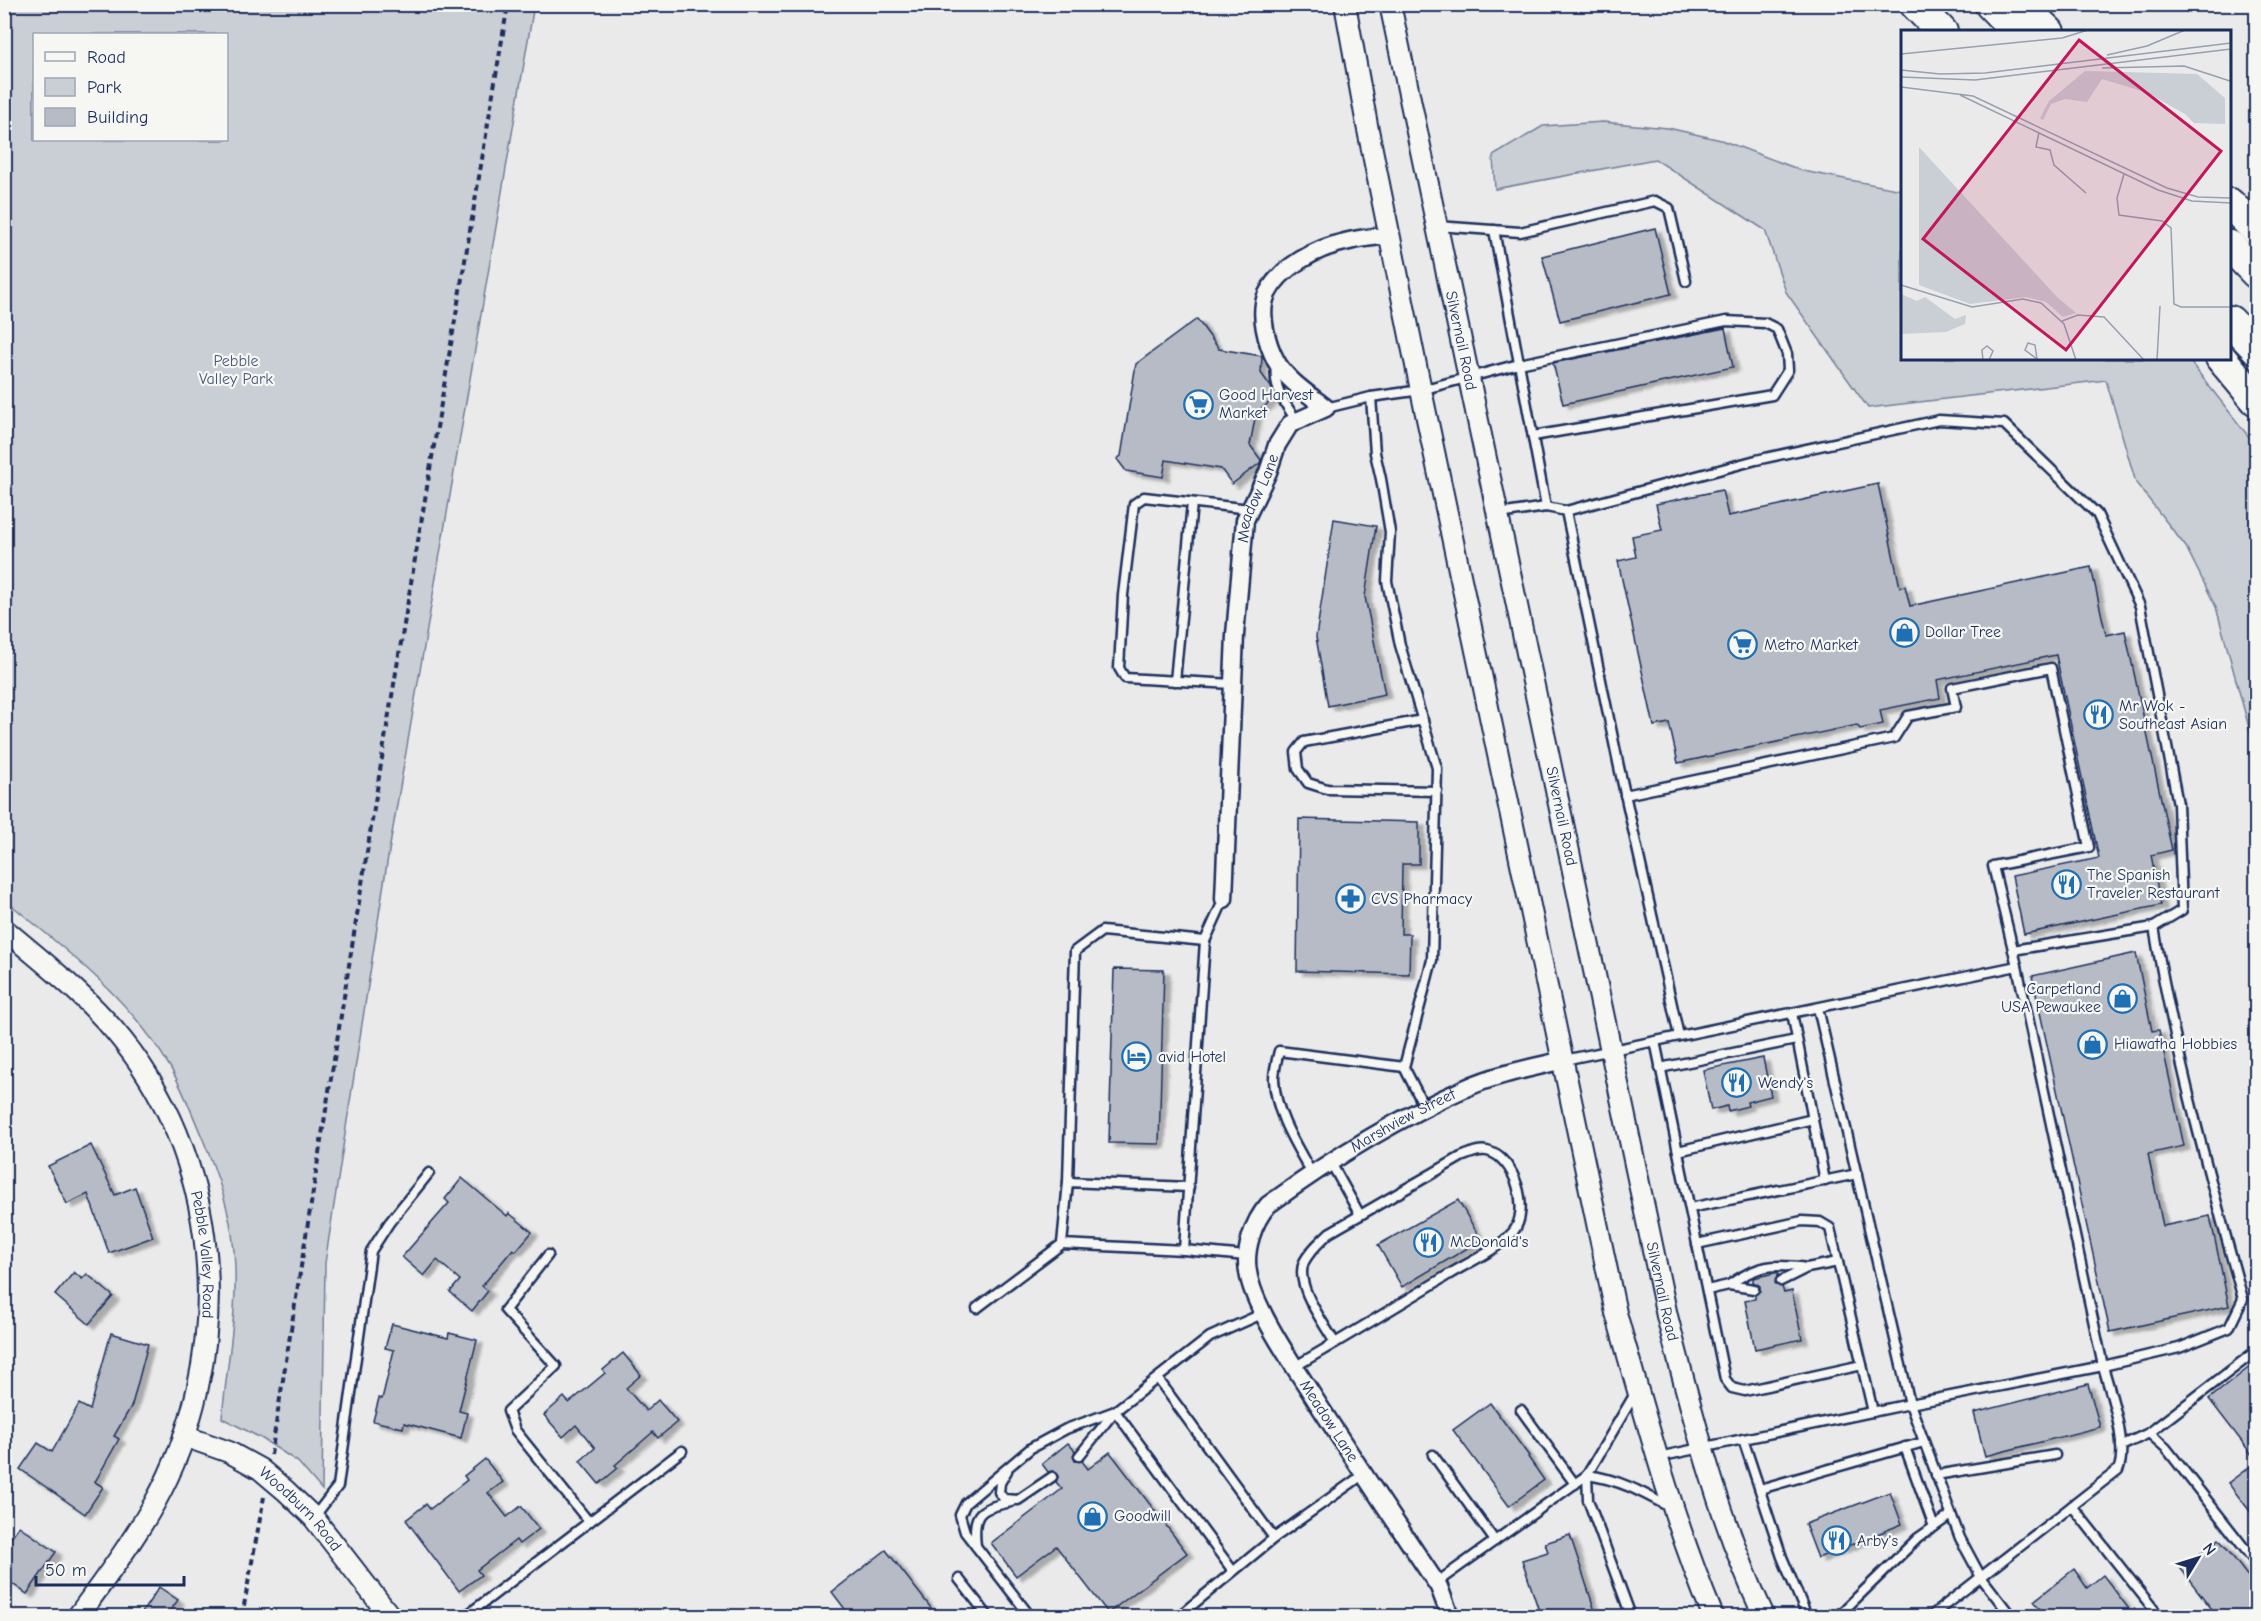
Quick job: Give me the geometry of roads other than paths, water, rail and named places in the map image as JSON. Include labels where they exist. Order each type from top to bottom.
[{"type":"highway","points":[[1915,4],[1940,30]]},
{"type":"highway","points":[[1990,4],[2015,30]]},
{"type":"highway","points":[[2020,4],[2047,30]]},
{"type":"highway","points":[[2231,206],[2256,230]]},
{"type":"highway","points":[[2231,248],[2256,273]]},
{"type":"highway","points":[[2231,323],[2256,348]]},
{"type":"highway","points":[[2223,360],[2256,400]]},
{"type":"street","points":[[1346,4],[1367,125],[1421,390],[1616,1313],[1674,1510],[1693,1569],[1713,1617]]},
{"type":"street","name":"Silvernail Road","points":[[1390,4],[1667,1316],[1701,1448],[1727,1528],[1764,1617]]},
{"type":"street","points":[[1326,408],[1276,362],[1264,329],[1264,307],[1267,294],[1296,261],[1343,242],[1390,235]]},
{"type":"street","name":"Meadow Lane","points":[[1224,899],[1235,634],[1245,520],[1268,472],[1277,445],[1290,424],[1326,408]]},
{"type":"street","name":"Pebble Valley Road","points":[[4,929],[64,978],[92,1006],[123,1040],[152,1084],[182,1145],[195,1188],[206,1245],[208,1301],[202,1361],[184,1436],[155,1503],[78,1617]]},
{"type":"street","name":"Marshview Street","points":[[1259,1215],[1268,1205],[1312,1174],[1425,1108],[1468,1087],[1564,1060]]},
{"type":"street","name":"Meadow Lane","points":[[1259,1215],[1246,1256],[1248,1275],[1264,1312],[1294,1367],[1436,1583],[1450,1617]]},
{"type":"street","name":"Woodburn Road","points":[[184,1436],[229,1452],[268,1476],[313,1517],[390,1617]]},
{"type":"lane","points":[[1437,226],[1520,232],[1655,201],[1669,208],[1686,281]]},
{"type":"lane","points":[[1494,230],[1546,507]]},
{"type":"lane","points":[[1326,408],[1421,390],[1519,364],[1726,321],[1765,322],[1777,329],[1786,354],[1788,370],[1772,395],[1533,436]]},
{"type":"lane","points":[[1276,362],[1274,379],[1282,399],[1297,421]]},
{"type":"lane","points":[[1371,398],[1375,453],[1390,532],[1387,581],[1400,645],[1437,768],[1432,960],[1404,1067],[1425,1108]]},
{"type":"lane","points":[[1499,514],[1546,507],[1566,511],[1756,460],[1939,420],[2004,424],[2097,513],[2140,606],[2178,804],[2182,910],[2154,927],[2013,950]]},
{"type":"lane","points":[[1233,684],[1125,678],[1119,668],[1123,595],[1134,504],[1144,497],[1250,509]]},
{"type":"lane","points":[[1175,681],[1192,503]]},
{"type":"lane","points":[[1566,511],[1625,795],[1679,1036]]},
{"type":"lane","points":[[1625,795],[1894,738],[1908,716],[1956,707],[1952,688],[2051,668],[2089,847],[1993,866],[2017,966],[2103,1366],[2120,1432],[2121,1464],[2118,1470],[1981,1577],[1942,1613],[1931,1617]]},
{"type":"lane","points":[[1423,720],[1304,742],[1296,752],[1298,769],[1308,783],[1327,789],[1437,791]]},
{"type":"lane","points":[[1184,1250],[1205,941],[1224,899]]},
{"type":"lane","points":[[1658,1457],[2103,1366],[2179,1348],[2229,1328],[2243,1299],[2192,1114],[2154,927]]},
{"type":"lane","points":[[1062,1244],[1068,1182],[1075,951],[1102,931],[1205,941]]},
{"type":"lane","points":[[1564,1060],[2017,966]]},
{"type":"lane","points":[[1818,1008],[1910,1404],[1960,1538],[1981,1577],[2011,1617]]},
{"type":"lane","points":[[1792,1013],[1825,1181]]},
{"type":"lane","points":[[1660,1068],[1796,1040]]},
{"type":"lane","points":[[1655,1041],[1725,1379],[1732,1388],[1745,1391],[1862,1365]]},
{"type":"lane","points":[[1312,1174],[1290,1134],[1278,1104],[1274,1078],[1279,1050],[1404,1067]]},
{"type":"lane","points":[[1678,1151],[1813,1119]]},
{"type":"lane","points":[[1294,1367],[1497,1245],[1512,1232],[1519,1222],[1521,1209],[1519,1191],[1511,1170],[1489,1151],[1479,1150],[1461,1157],[1329,1233],[1313,1248],[1302,1270],[1306,1293],[1335,1342]]},
{"type":"lane","points":[[1331,1163],[1360,1215]]},
{"type":"lane","points":[[313,1517],[338,1486],[371,1251],[389,1223],[429,1173]]},
{"type":"lane","points":[[1690,1208],[1857,1174]]},
{"type":"lane","points":[[1068,1182],[1189,1187]]},
{"type":"lane","points":[[1697,1244],[1802,1221],[1821,1222],[1830,1228],[1873,1412]]},
{"type":"lane","points":[[977,1308],[1062,1244],[1184,1250],[1246,1256]]},
{"type":"lane","points":[[548,1255],[505,1310],[556,1366],[508,1411],[515,1430],[589,1522]]},
{"type":"lane","points":[[1781,1281],[1808,1268],[1838,1262]]},
{"type":"lane","points":[[1729,1285],[1747,1272],[1778,1265],[1808,1268]]},
{"type":"lane","points":[[1707,1290],[1729,1285],[1754,1289]]},
{"type":"lane","points":[[1079,1456],[1115,1411],[1210,1337],[1264,1312]]},
{"type":"lane","points":[[2121,1446],[2150,1433],[2256,1351]]},
{"type":"lane","points":[[1158,1379],[1274,1538]]},
{"type":"lane","points":[[1436,1583],[1587,1475],[1637,1389]]},
{"type":"lane","points":[[1521,1410],[1575,1484]]},
{"type":"lane","points":[[1030,1617],[965,1532],[960,1515],[966,1503],[1031,1448],[1066,1429],[1115,1411]]},
{"type":"lane","points":[[1115,1411],[1233,1571]]},
{"type":"lane","points":[[2150,1433],[2166,1448],[2256,1563]]},
{"type":"lane","points":[[1743,1439],[1782,1557],[1807,1617]]},
{"type":"lane","points":[[1760,1489],[1924,1442]]},
{"type":"lane","points":[[1905,1447],[1934,1527]]},
{"type":"lane","points":[[466,1617],[682,1451]]},
{"type":"lane","points":[[1433,1455],[1495,1541]]},
{"type":"lane","points":[[1936,1475],[2055,1455]]},
{"type":"lane","points":[[1009,1467],[1000,1483],[999,1492],[1004,1498],[1018,1500]]},
{"type":"lane","points":[[1179,1617],[1274,1538],[1364,1474]]},
{"type":"lane","points":[[1587,1475],[1629,1485],[1674,1510]]},
{"type":"lane","points":[[1587,1475],[1588,1500],[1631,1617]]},
{"type":"lane","points":[[976,1546],[974,1526],[980,1513],[991,1506],[1018,1500],[1052,1477]]},
{"type":"lane","points":[[2072,1506],[2159,1617]]},
{"type":"lane","points":[[1838,1617],[1918,1538],[1951,1515]]},
{"type":"lane","points":[[959,1579],[988,1617]]},
{"type":"place","name":"Good Harvest Market","points":[[1198,404]]},
{"type":"place","name":"Dollar Tree","points":[[1904,632]]},
{"type":"place","name":"Metro Market","points":[[1743,645]]},
{"type":"place","name":"Mr Wok - Southeast Asian","points":[[2098,715]]},
{"type":"place","name":"The Spanish Traveler Restaurant","points":[[2066,884]]},
{"type":"place","name":"CVS Pharmacy","points":[[1350,899]]},
{"type":"place","name":"Carpetland USA Pewaukee","points":[[2122,998]]},
{"type":"place","name":"Hiawatha Hobbies","points":[[2093,1044]]},
{"type":"place","name":"avid Hotel","points":[[1137,1057]]},
{"type":"place","name":"Wendy's","points":[[1737,1083]]},
{"type":"place","name":"McDonald's","points":[[1429,1242]]},
{"type":"place","name":"Goodwill","points":[[1093,1516]]},
{"type":"place","name":"Arby's","points":[[1836,1541]]},
{"type":"park label","name":"Pebble Valley Park","points":[[236,370]]}]
